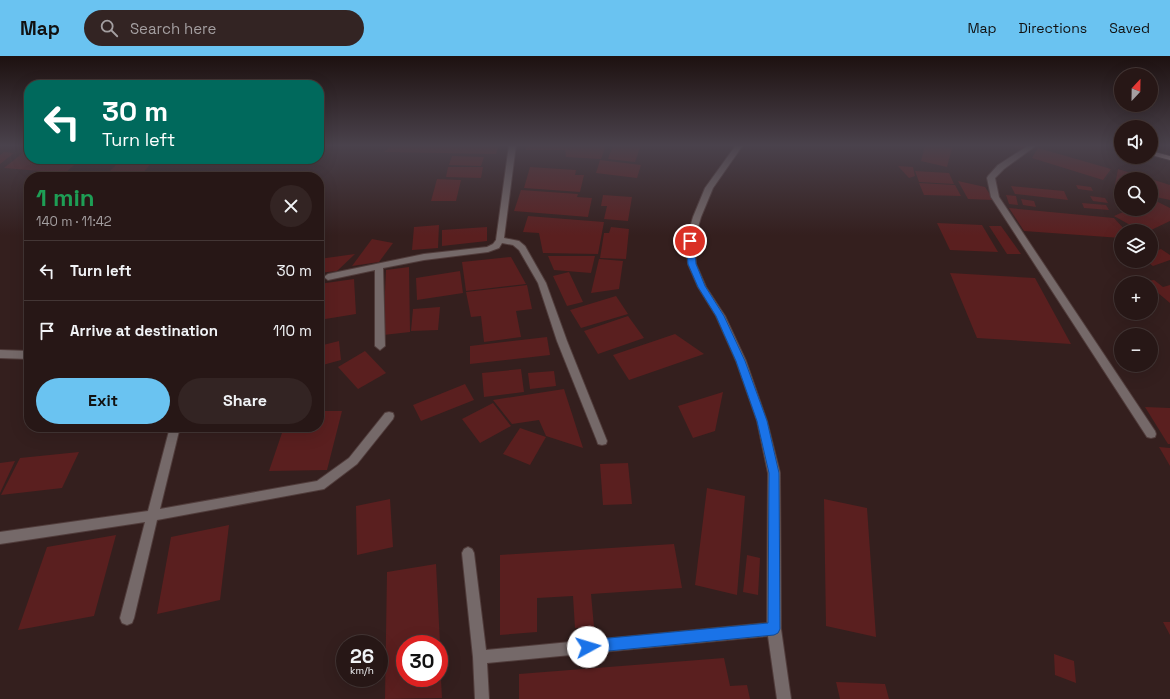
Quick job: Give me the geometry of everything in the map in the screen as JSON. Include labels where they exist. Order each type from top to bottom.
[{"type":"street","points":[[328,277],[424,257],[488,249],[496,246],[500,240],[508,175]]},
{"type":"street","points":[[718,175],[709,188],[697,217],[690,241],[692,264],[702,287],[720,316],[741,361],[762,421],[774,473],[774,629],[784,699]]},
{"type":"street","points":[[995,175],[992,178],[995,197],[1151,434]]},
{"type":"street","points":[[500,240],[516,243],[522,248],[542,283],[562,341],[602,441]]},
{"type":"street","points":[[379,266],[380,346]]},
{"type":"street","points":[[0,354],[24,355]]},
{"type":"street","points":[[0,538],[152,516],[320,485],[352,461],[388,416]]},
{"type":"street","points":[[127,618],[174,432]]},
{"type":"street","points":[[468,553],[480,657],[482,699]]},
{"type":"street","points":[[480,657],[774,629]]},
{"type":"building","points":[[446,175],[482,175],[481,178],[446,177]]},
{"type":"building","points":[[528,175],[584,175],[580,192],[524,188]]},
{"type":"building","points":[[612,175],[638,175],[637,178]]},
{"type":"building","points":[[906,175],[915,175],[915,176],[909,178]]},
{"type":"building","points":[[916,175],[950,175],[954,184],[919,182]]},
{"type":"building","points":[[1087,175],[1107,175],[1103,180]]},
{"type":"building","points":[[437,179],[461,180],[456,201],[431,201]]},
{"type":"building","points":[[958,181],[985,187],[994,200],[968,199]]},
{"type":"building","points":[[1158,181],[1170,185],[1170,200],[1158,197]]},
{"type":"building","points":[[919,183],[955,185],[961,196],[924,195]]},
{"type":"building","points":[[1076,185],[1091,187],[1093,191],[1078,189]]},
{"type":"building","points":[[1011,186],[1064,191],[1068,200],[1015,194]]},
{"type":"building","points":[[521,190],[578,194],[577,197],[592,198],[588,217],[514,211]]},
{"type":"building","points":[[603,195],[632,197],[628,221],[604,219],[607,206],[601,206]]},
{"type":"building","points":[[1006,195],[1016,196],[1018,205],[1009,204]]},
{"type":"building","points":[[1090,196],[1105,198],[1108,203],[1093,201]]},
{"type":"building","points":[[1021,199],[1034,201],[1036,207],[1023,205]]},
{"type":"building","points":[[1158,202],[1170,208],[1170,221],[1158,227],[1158,224],[1128,224],[1114,216],[1158,216]]},
{"type":"building","points":[[1082,203],[1106,205],[1109,210],[1084,208]]},
{"type":"building","points":[[1009,208],[1114,218],[1120,224],[1114,224],[1114,237],[1024,231]]},
{"type":"building","points":[[528,216],[604,222],[598,254],[543,253],[539,233],[523,232]]},
{"type":"building","points":[[937,223],[982,225],[998,252],[950,250]]},
{"type":"building","points":[[439,225],[438,248],[412,250],[414,227]]},
{"type":"building","points":[[989,226],[1001,226],[1021,254],[1007,254]]},
{"type":"building","points":[[487,227],[487,241],[442,246],[442,230]]},
{"type":"building","points":[[611,227],[629,229],[626,259],[600,258],[604,233],[609,233]]},
{"type":"building","points":[[372,239],[393,243],[379,262],[352,266]]},
{"type":"building","points":[[1161,249],[1170,255],[1170,260],[1158,264],[1158,250]]},
{"type":"building","points":[[355,254],[337,271],[324,272],[324,258]]},
{"type":"building","points":[[548,256],[595,256],[591,273],[554,270]]},
{"type":"building","points":[[511,257],[526,284],[466,291],[462,262]]},
{"type":"building","points":[[599,259],[623,261],[619,289],[591,293]]},
{"type":"building","points":[[409,267],[410,332],[383,335],[386,270]]},
{"type":"building","points":[[460,271],[463,293],[417,300],[416,278]]},
{"type":"building","points":[[569,272],[583,302],[567,306],[553,276]]},
{"type":"building","points":[[950,273],[1035,278],[1071,344],[977,338]]},
{"type":"building","points":[[354,279],[356,314],[324,319],[324,283]]},
{"type":"building","points":[[1158,283],[1163,287],[1170,285],[1170,303],[1158,293]]},
{"type":"building","points":[[527,285],[532,309],[516,311],[521,337],[484,342],[481,316],[471,317],[466,292]]},
{"type":"building","points":[[616,296],[628,314],[581,328],[570,310]]},
{"type":"building","points":[[440,307],[438,330],[411,331],[413,309]]},
{"type":"building","points":[[628,316],[644,338],[598,354],[584,331]]},
{"type":"building","points":[[675,334],[704,354],[629,380],[613,355]]},
{"type":"building","points":[[547,337],[550,355],[470,364],[470,346]]},
{"type":"building","points":[[339,341],[341,360],[324,365],[324,345]]},
{"type":"building","points":[[365,351],[386,373],[358,389],[338,367]]},
{"type":"building","points":[[521,369],[524,392],[484,397],[482,373]]},
{"type":"building","points":[[554,371],[556,386],[530,389],[528,373]]},
{"type":"building","points":[[465,384],[474,400],[421,421],[413,405]]},
{"type":"building","points":[[564,389],[583,448],[546,436],[539,420],[512,424],[493,400]]},
{"type":"building","points":[[723,392],[715,431],[693,438],[678,406]]},
{"type":"building","points":[[493,403],[511,426],[480,443],[462,419]]},
{"type":"building","points":[[1145,407],[1170,408],[1170,444],[1168,444]]},
{"type":"building","points":[[324,411],[342,411],[327,470],[269,471],[282,432],[324,432]]},
{"type":"building","points":[[520,428],[546,437],[530,465],[503,454]]},
{"type":"building","points":[[1159,447],[1170,448],[1170,466]]},
{"type":"building","points":[[79,452],[62,488],[1,495],[20,458]]},
{"type":"building","points":[[15,461],[0,493],[0,463]]},
{"type":"building","points":[[628,463],[632,504],[603,505],[600,464]]},
{"type":"building","points":[[707,488],[745,496],[737,595],[695,585]]},
{"type":"building","points":[[390,499],[393,547],[357,555],[356,506]]},
{"type":"building","points":[[824,499],[867,508],[876,637],[826,626]]},
{"type":"building","points":[[229,525],[220,600],[157,614],[171,537]]},
{"type":"building","points":[[116,535],[94,616],[18,630],[47,547]]},
{"type":"building","points":[[674,544],[682,588],[591,594],[594,627],[575,628],[573,596],[537,598],[537,632],[500,635],[500,555]]},
{"type":"building","points":[[747,555],[760,558],[758,595],[743,592]]},
{"type":"building","points":[[436,564],[440,635],[396,635],[396,687],[441,687],[442,698],[385,699],[385,687],[388,687],[388,635],[386,635],[387,572]]},
{"type":"building","points":[[1163,622],[1170,622],[1170,635]]},
{"type":"building","points":[[1054,654],[1074,661],[1076,683],[1055,675]]},
{"type":"building","points":[[724,658],[730,686],[747,685],[750,699],[519,699],[519,674]]},
{"type":"building","points":[[836,682],[885,684],[889,699],[840,699]]},
{"type":"route","points":[[588,647],[774,629],[774,473],[762,421],[741,361],[720,316],[702,287],[692,264],[690,241]]}]
